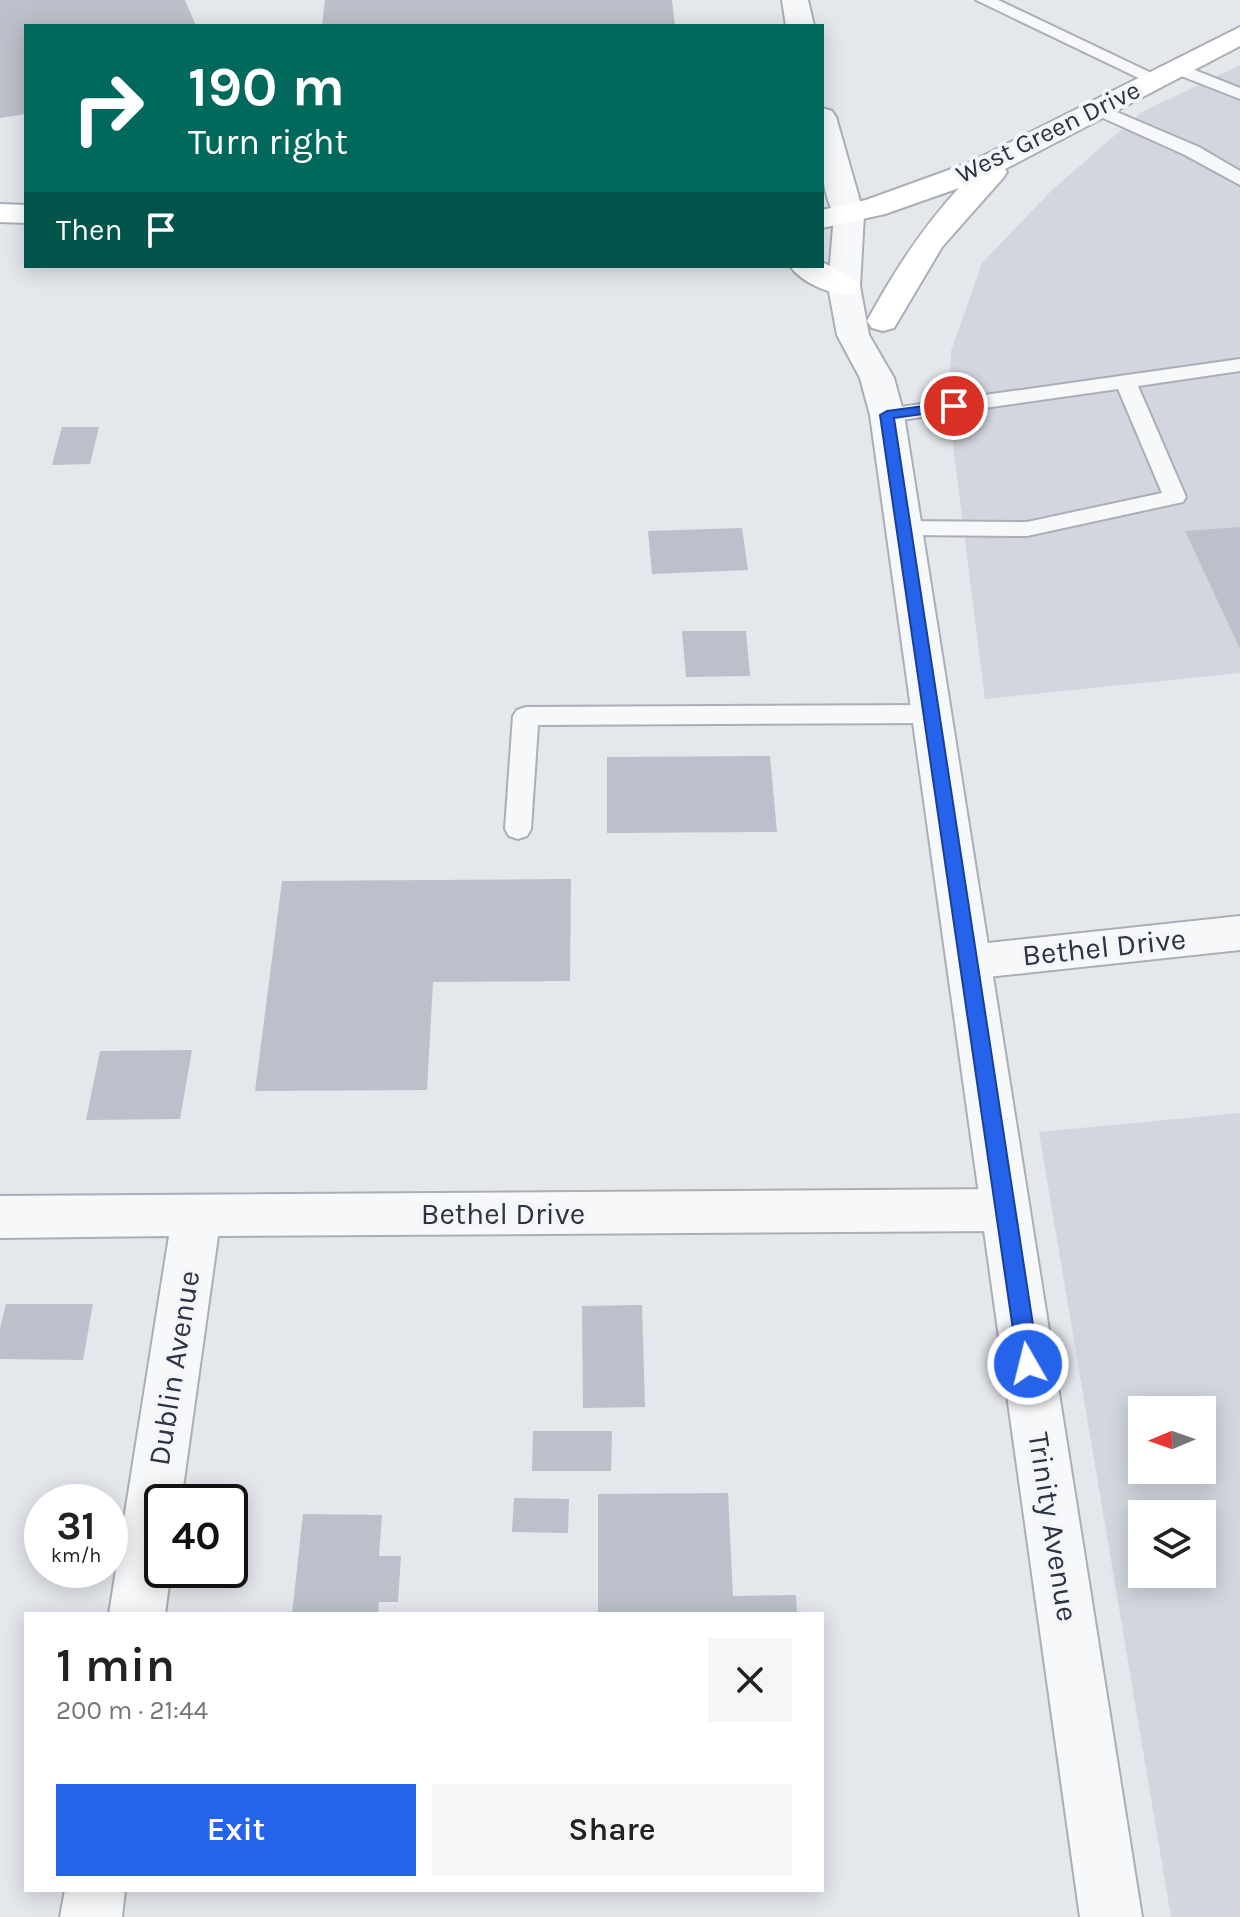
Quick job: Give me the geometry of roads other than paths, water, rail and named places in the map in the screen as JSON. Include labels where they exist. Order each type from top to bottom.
[{"type":"main road","name":"West Green Drive","points":[[831,216],[945,182],[1012,153],[1236,41]]},
{"type":"main road","points":[[883,321],[909,271],[953,209],[1012,153]]},
{"type":"main road","points":[[0,213],[24,214]]},
{"type":"main road","points":[[810,268],[844,286]]},
{"type":"street","points":[[795,0],[800,24]]},
{"type":"street","name":"Trinity Avenue","points":[[824,139],[831,216],[853,335],[877,378],[887,415],[1111,1917]]},
{"type":"street","name":"Trinity Avenue","points":[[831,216],[883,321],[877,378]]},
{"type":"street","name":"Bethel Drive","points":[[969,962],[1240,933]]},
{"type":"street","name":"Bethel Drive","points":[[0,1217],[1005,1210]]},
{"type":"street","name":"Dublin Avenue","points":[[137,1612],[197,1216]]},
{"type":"street","points":[[91,1917],[95,1892]]},
{"type":"lane","points":[[984,0],[1166,74],[1240,94]]},
{"type":"lane","points":[[1098,109],[1192,151],[1240,179]]},
{"type":"lane","points":[[887,415],[1240,365]]},
{"type":"lane","points":[[903,528],[1027,529],[1175,497],[1126,382]]},
{"type":"lane","points":[[518,829],[526,716],[931,714]]}]
